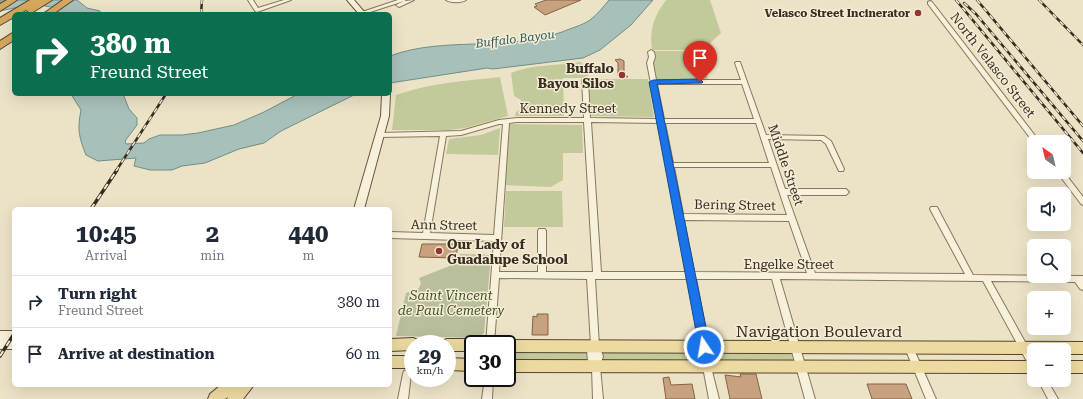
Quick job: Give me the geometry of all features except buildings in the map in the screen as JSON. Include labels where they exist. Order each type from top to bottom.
[{"type":"highway","points":[[0,8],[13,0]]},
{"type":"highway","points":[[0,15],[25,0]]},
{"type":"highway","points":[[16,12],[36,0]]},
{"type":"highway","points":[[27,12],[48,0]]},
{"type":"highway","points":[[41,12],[60,0]]},
{"type":"highway","points":[[50,12],[69,0]]},
{"type":"highway","points":[[0,22],[12,15]]},
{"type":"highway","points":[[0,29],[12,21]]},
{"type":"highway","points":[[0,39],[12,31]]},
{"type":"highway","points":[[0,46],[12,37]]},
{"type":"main road","points":[[350,0],[360,12]]},
{"type":"main road","points":[[360,207],[385,116],[386,96]]},
{"type":"main road","points":[[0,336],[12,336]]},
{"type":"main road","points":[[0,344],[12,344]]},
{"type":"main road","points":[[392,345],[404,344]]},
{"type":"main road","name":"Navigation Boulevard","points":[[516,346],[1083,348]]},
{"type":"main road","points":[[392,363],[404,366]]},
{"type":"main road","points":[[516,366],[801,368],[1027,366]]},
{"type":"main road","points":[[1071,367],[1083,367]]},
{"type":"main road","points":[[215,399],[230,387]]},
{"type":"main road","points":[[234,399],[245,387]]},
{"type":"street","points":[[250,0],[257,10],[289,0]]},
{"type":"street","points":[[368,12],[403,0]]},
{"type":"street","points":[[378,12],[412,0]]},
{"type":"street","points":[[448,0],[464,0]]},
{"type":"street","name":"North Velasco Street","points":[[930,3],[1032,135]]},
{"type":"street","points":[[651,52],[652,57],[650,63],[653,82],[704,347]]},
{"type":"street","name":"Middle Street","points":[[738,63],[812,276]]},
{"type":"street","points":[[586,80],[594,276],[595,346],[591,350],[592,360],[596,366],[598,399]]},
{"type":"street","points":[[653,82],[744,82]]},
{"type":"street","points":[[491,335],[506,121]]},
{"type":"street","name":"Kennedy Street","points":[[380,135],[461,133],[506,121],[758,121]]},
{"type":"street","points":[[426,236],[443,134]]},
{"type":"street","points":[[764,138],[822,138],[829,143],[841,169]]},
{"type":"street","points":[[669,165],[774,165]]},
{"type":"street","points":[[1065,179],[1083,202]]},
{"type":"street","points":[[783,192],[846,192]]},
{"type":"street","points":[[934,209],[971,278]]},
{"type":"street","name":"Bering Street","points":[[679,217],[792,218]]},
{"type":"street","points":[[542,231],[542,275]]},
{"type":"street","name":"Ann Street","points":[[392,236],[498,238]]},
{"type":"street","name":"Engelke Street","points":[[496,275],[1080,279]]},
{"type":"street","points":[[775,276],[810,399]]},
{"type":"street","points":[[985,278],[1027,353]]},
{"type":"street","points":[[1080,279],[1083,288]]},
{"type":"street","points":[[909,348],[931,399]]},
{"type":"street","points":[[707,367],[714,399]]},
{"type":"street","points":[[403,399],[406,387]]},
{"type":"street","points":[[487,399],[488,387]]},
{"type":"street","points":[[1046,387],[1052,399]]},
{"type":"green space","points":[[666,0],[710,0],[721,33],[703,50],[652,50],[651,36],[653,24],[658,12]]},
{"type":"green space","points":[[652,51],[701,51],[708,79],[656,79]]},
{"type":"green space","points":[[580,62],[587,67],[589,73],[587,78],[563,78],[564,116],[515,116],[516,112],[520,110],[521,100],[514,96],[511,73],[528,68]]},
{"type":"green space","points":[[500,77],[508,116],[465,128],[450,130],[392,130],[396,95],[434,85]]},
{"type":"green space","points":[[588,79],[648,79],[654,117],[589,116]]},
{"type":"green space","points":[[509,124],[582,125],[583,153],[563,153],[563,180],[551,187],[505,185]]},
{"type":"green space","points":[[500,128],[498,155],[446,154],[449,139],[481,135]]},
{"type":"green space","points":[[506,191],[562,191],[563,227],[504,227]]},
{"type":"green space","name":"Saint Vincent de Paul Cemetery","points":[[460,254],[491,255],[484,333],[482,335],[464,335],[464,338],[456,337],[456,335],[396,336],[406,293],[419,288],[421,283],[419,278],[457,263]]},
{"type":"green space","points":[[516,349],[790,350],[794,364],[516,363]]},
{"type":"water","points":[[0,0],[77,0],[87,8],[100,12],[55,12],[57,8],[33,4],[0,11]]},
{"type":"water","points":[[609,0],[653,0],[631,25],[600,50],[583,58],[493,69],[487,68],[392,83],[392,55],[410,50],[431,47],[497,43],[540,38],[580,25],[595,16]]},
{"type":"water","points":[[72,96],[124,96],[129,109],[137,118],[137,125],[125,141],[126,144],[144,143],[149,139],[160,135],[198,133],[234,125],[264,112],[294,96],[352,96],[281,131],[264,143],[239,149],[205,163],[182,166],[172,170],[150,170],[134,166],[136,158],[98,161],[86,155],[79,133],[81,110]]},
{"type":"railway","points":[[201,12],[202,0]]},
{"type":"railway","points":[[956,0],[1083,153]]},
{"type":"railway","points":[[977,0],[1083,126]]},
{"type":"railway","points":[[1039,0],[1083,45]]},
{"type":"railway","points":[[964,3],[976,14],[1083,141]]},
{"type":"railway","points":[[116,171],[165,96]]},
{"type":"railway","points":[[92,207],[117,170]]},
{"type":"railway","points":[[0,356],[12,337]]},
{"type":"place","name":"Velasco Street Incinerator","points":[[918,13]]},
{"type":"place","name":"Buffalo Bayou Silos","points":[[622,75]]},
{"type":"place","name":"Our Lady of Guadalupe School","points":[[439,251]]},
{"type":"route","points":[[700,82],[653,82],[704,347]]},
{"type":"water label","name":"Buffalo Bayou","points":[[515,39]]}]
